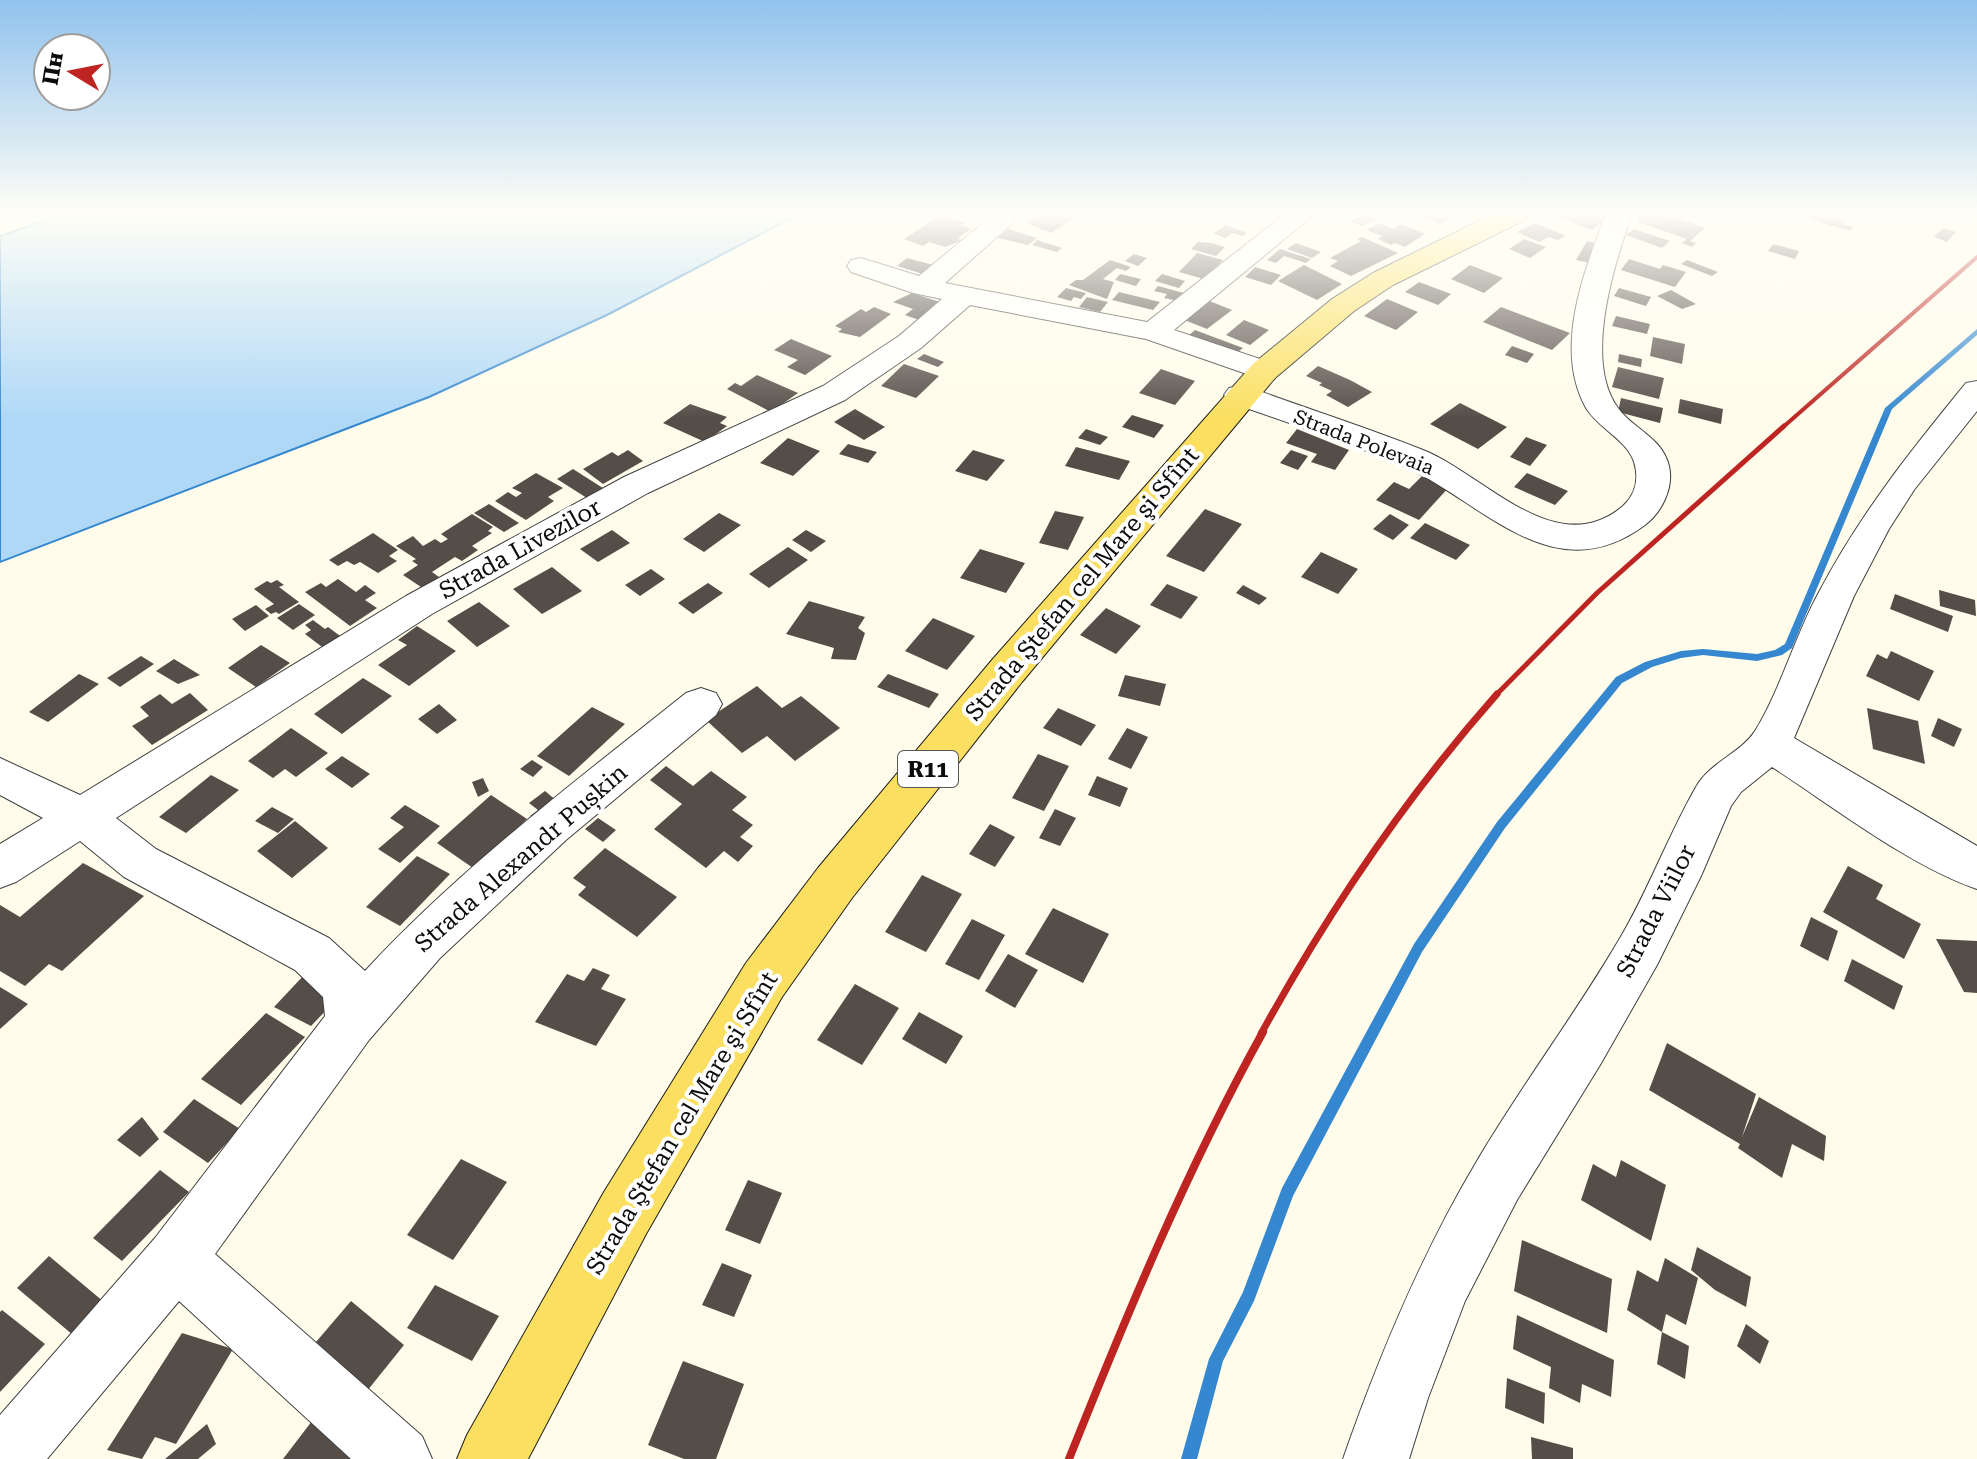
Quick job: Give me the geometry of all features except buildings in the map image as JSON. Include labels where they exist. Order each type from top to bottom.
[{"type":"main road","name":"Strada Ştefan cel Mare şi Sfînt","points":[[491,1459],[625,1213],[764,980],[835,883],[959,730],[1252,383],[1343,305],[1378,282]]},
{"type":"street","name":"Strada Polevaia","points":[[908,282],[963,296],[1153,332],[1252,383],[1433,466],[1516,520],[1570,537],[1593,535],[1624,523],[1652,493],[1654,473],[1646,450],[1599,404],[1587,350],[1588,320],[1595,282]]},
{"type":"street","points":[[923,287],[929,282]]},
{"type":"street","points":[[1153,332],[1216,282]]},
{"type":"street","name":"Strada Livezilor","points":[[0,868],[432,597],[636,485],[834,393],[910,342],[963,296]]},
{"type":"street","name":"Strada Viilor","points":[[1376,1459],[1396,1398],[1442,1284],[1486,1202],[1640,949],[1678,876],[1713,797],[1726,780],[1770,744],[1835,596],[1872,528],[1902,483],[1977,390]]},
{"type":"street","name":"Strada Alexandr Pușkin","points":[[5,1459],[176,1259],[351,1023],[423,942],[550,827],[701,704]]},
{"type":"street","points":[[1770,744],[1910,832],[1977,869]]},
{"type":"street","points":[[0,775],[84,818],[140,863],[312,954],[347,987],[351,1023]]},
{"type":"street","points":[[176,1259],[399,1459]]},
{"type":"water","points":[[0,282],[670,282],[609,314],[429,397],[0,562]]},
{"type":"waterway","points":[[1189,1459],[1216,1359],[1249,1296],[1287,1193],[1418,948],[1501,825],[1619,680],[1670,657],[1703,652],[1768,656],[1789,646],[1889,408],[1977,331]]},
{"type":"railway","points":[[1782,428],[1948,282]]},
{"type":"railway","points":[[1495,696],[1597,593],[1784,426]]},
{"type":"railway","points":[[1261,1034],[1313,944],[1370,857],[1431,774],[1497,694]]},
{"type":"railway","points":[[1069,1459],[1184,1189],[1263,1032]]}]
